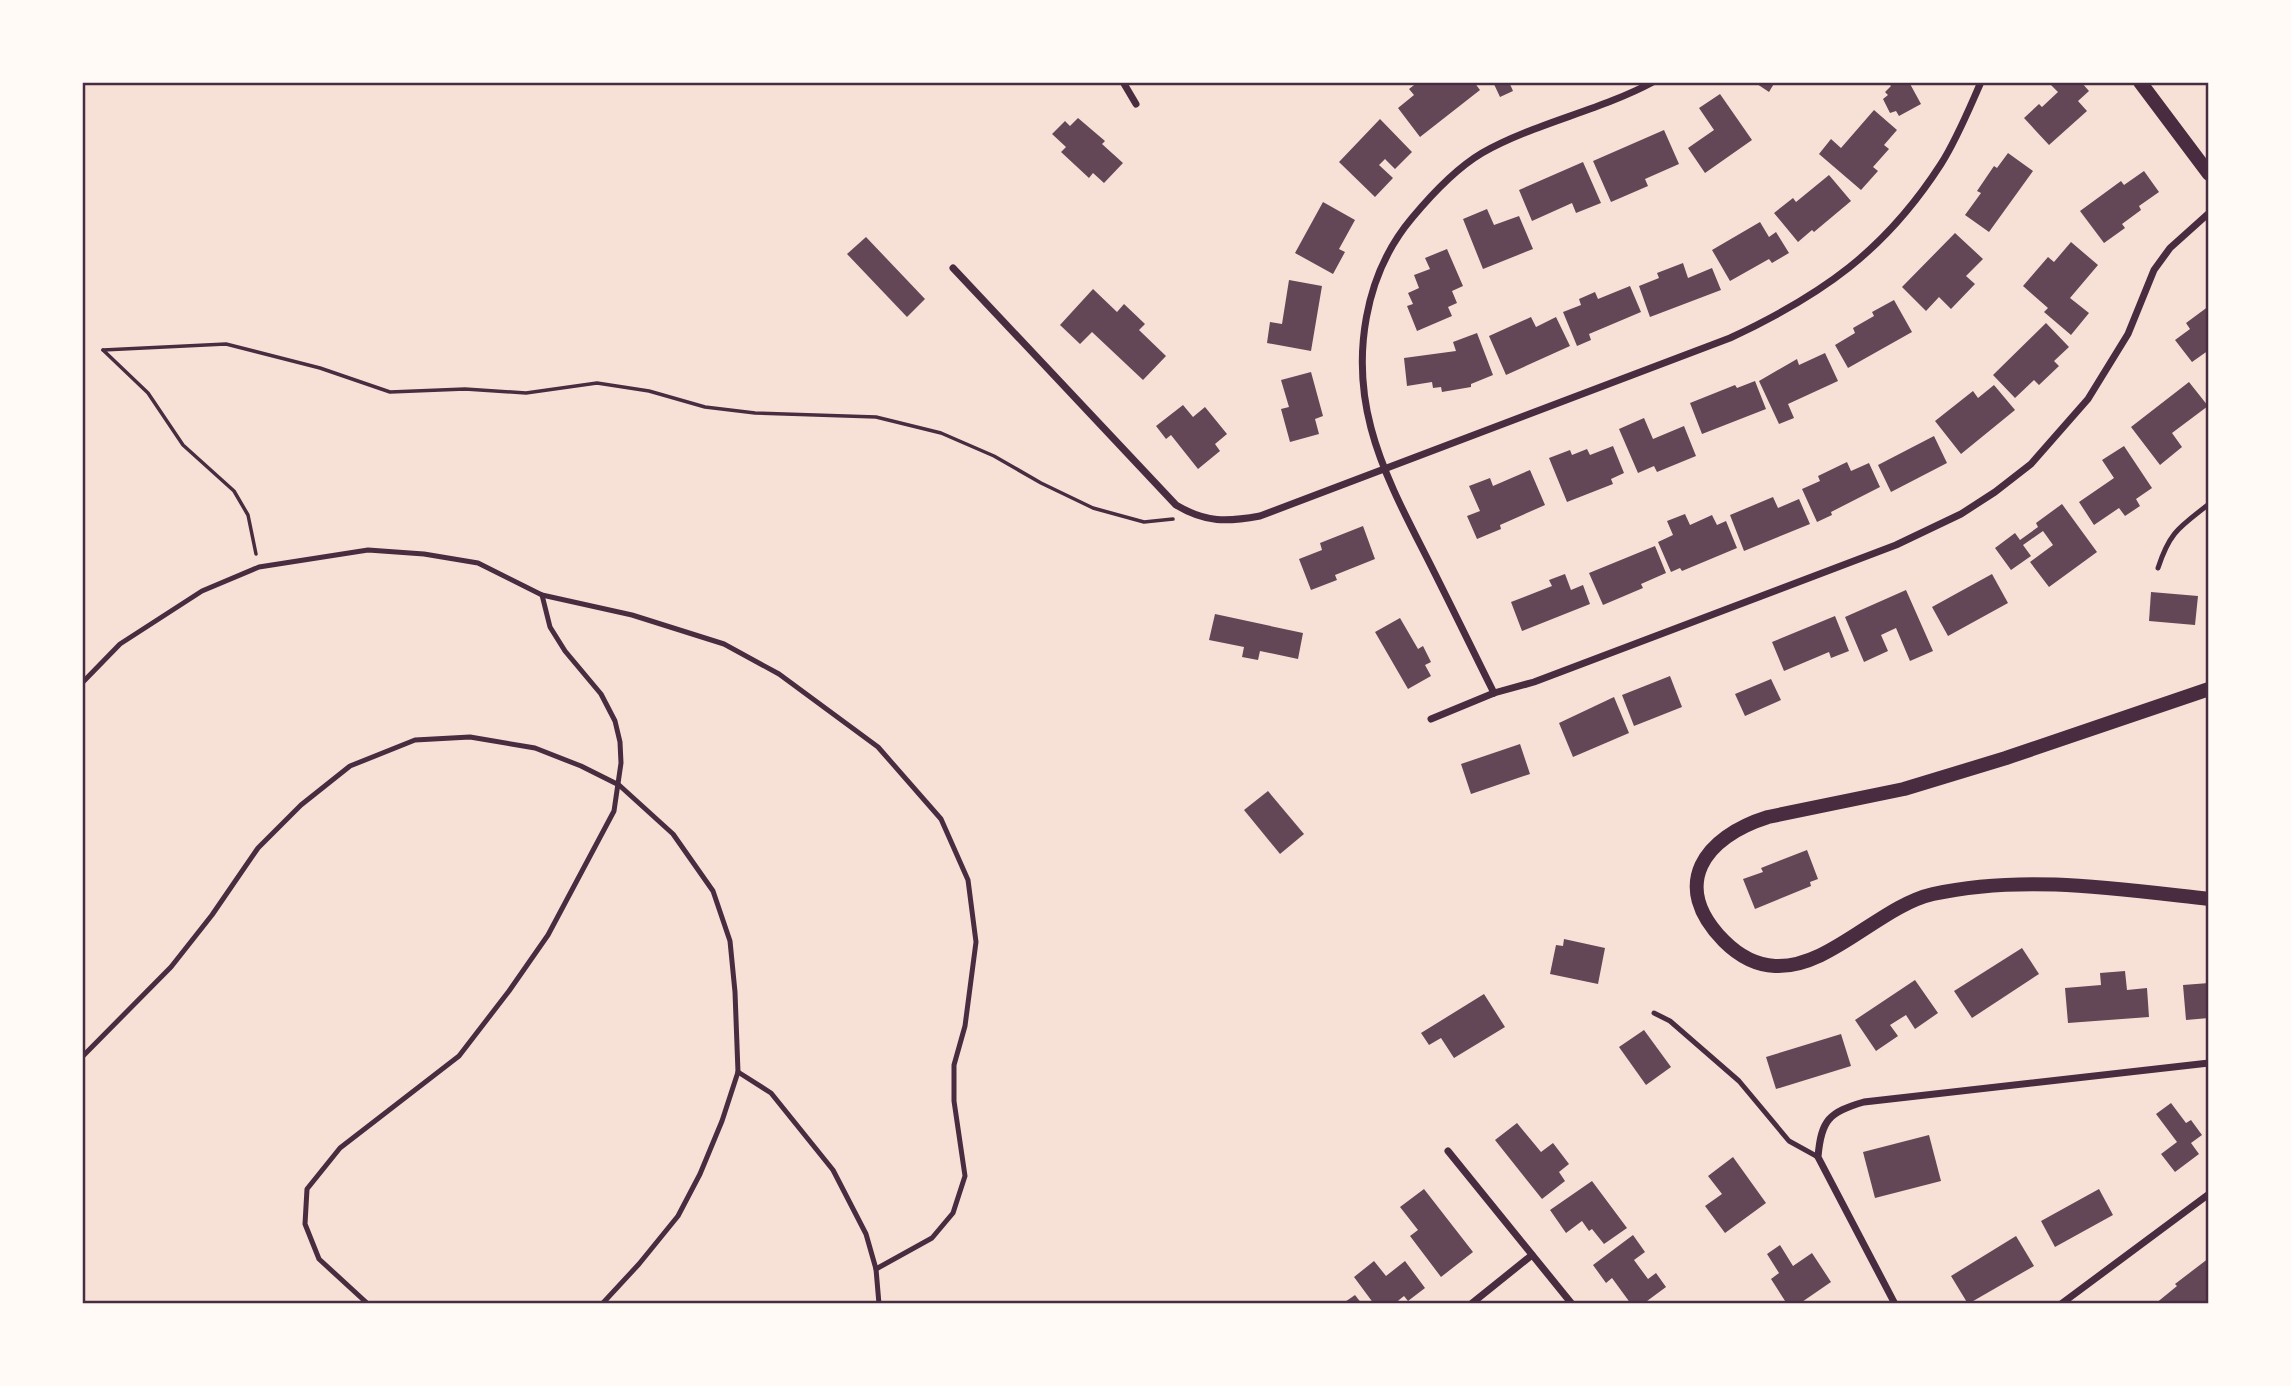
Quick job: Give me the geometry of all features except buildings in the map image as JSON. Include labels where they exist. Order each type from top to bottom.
[{"type":"main road","points":[[2140,82],[2209,174]]},
{"type":"main road","points":[[2209,689],[2006,758],[1904,789],[1746,824],[1716,844],[1698,872],[1696,887],[1699,901],[1715,932],[1729,945],[1760,965],[1778,966],[1806,961],[1822,954],[1909,902],[1932,894],[1973,888],[2055,886],[2097,887],[2209,900]]},
{"type":"street","points":[[1123,82],[1136,104]]},
{"type":"street","points":[[1494,692],[1408,520],[1371,428],[1364,384],[1363,346],[1369,303],[1379,272],[1398,235],[1449,178],[1481,154],[1653,82]]},
{"type":"street","points":[[953,268],[1176,505],[1195,516],[1234,521],[1260,516],[1730,338],[1781,314],[1826,287],[1876,245],[1922,191],[1942,162],[1981,82]]},
{"type":"street","points":[[1431,719],[1494,692],[1534,682],[1896,545],[1961,514],[1996,492],[2031,464],[2088,399],[2128,334],[2154,270],[2169,248],[2209,213]]},
{"type":"street","points":[[1895,1304],[1818,1157],[1819,1140],[1827,1119],[1842,1108],[1864,1102],[2209,1063]]},
{"type":"street","points":[[1448,1152],[1572,1304]]},
{"type":"street","points":[[2061,1304],[2209,1194]]},
{"type":"street","points":[[1471,1304],[1532,1255]]},
{"type":"lane","points":[[2158,568],[2164,549],[2174,532],[2209,503]]},
{"type":"lane","points":[[82,682],[120,644],[202,592],[258,567],[368,550],[424,554],[478,563],[542,595],[632,615],[724,644],[779,674],[878,747],[941,819],[968,880],[976,942],[965,1026],[954,1065],[954,1101],[965,1176],[953,1213],[932,1238],[876,1269]]},
{"type":"lane","points":[[368,1304],[319,1259],[304,1224],[307,1189],[340,1148],[459,1056],[548,935],[614,811],[619,785],[620,742],[615,721],[601,694],[565,651],[550,627],[542,595]]},
{"type":"lane","points":[[82,1057],[171,968],[258,848],[301,805],[350,766],[415,740],[470,737],[535,748],[581,766],[619,785],[673,834],[713,891],[730,941],[738,1072],[722,1121],[700,1174],[678,1216],[602,1304]]},
{"type":"lane","points":[[1654,1013],[1670,1021],[1738,1081],[1789,1141],[1818,1157]]},
{"type":"lane","points":[[738,1072],[771,1093],[832,1170],[866,1234],[876,1269],[879,1304]]},
{"type":"path","points":[[258,567],[248,515],[234,491],[183,445],[148,393],[103,350],[226,344],[320,368],[390,393],[465,389],[526,393],[597,383],[649,391],[705,407],[755,413],[876,417],[941,433],[994,456],[1093,508],[1144,522],[1195,516]]}]
